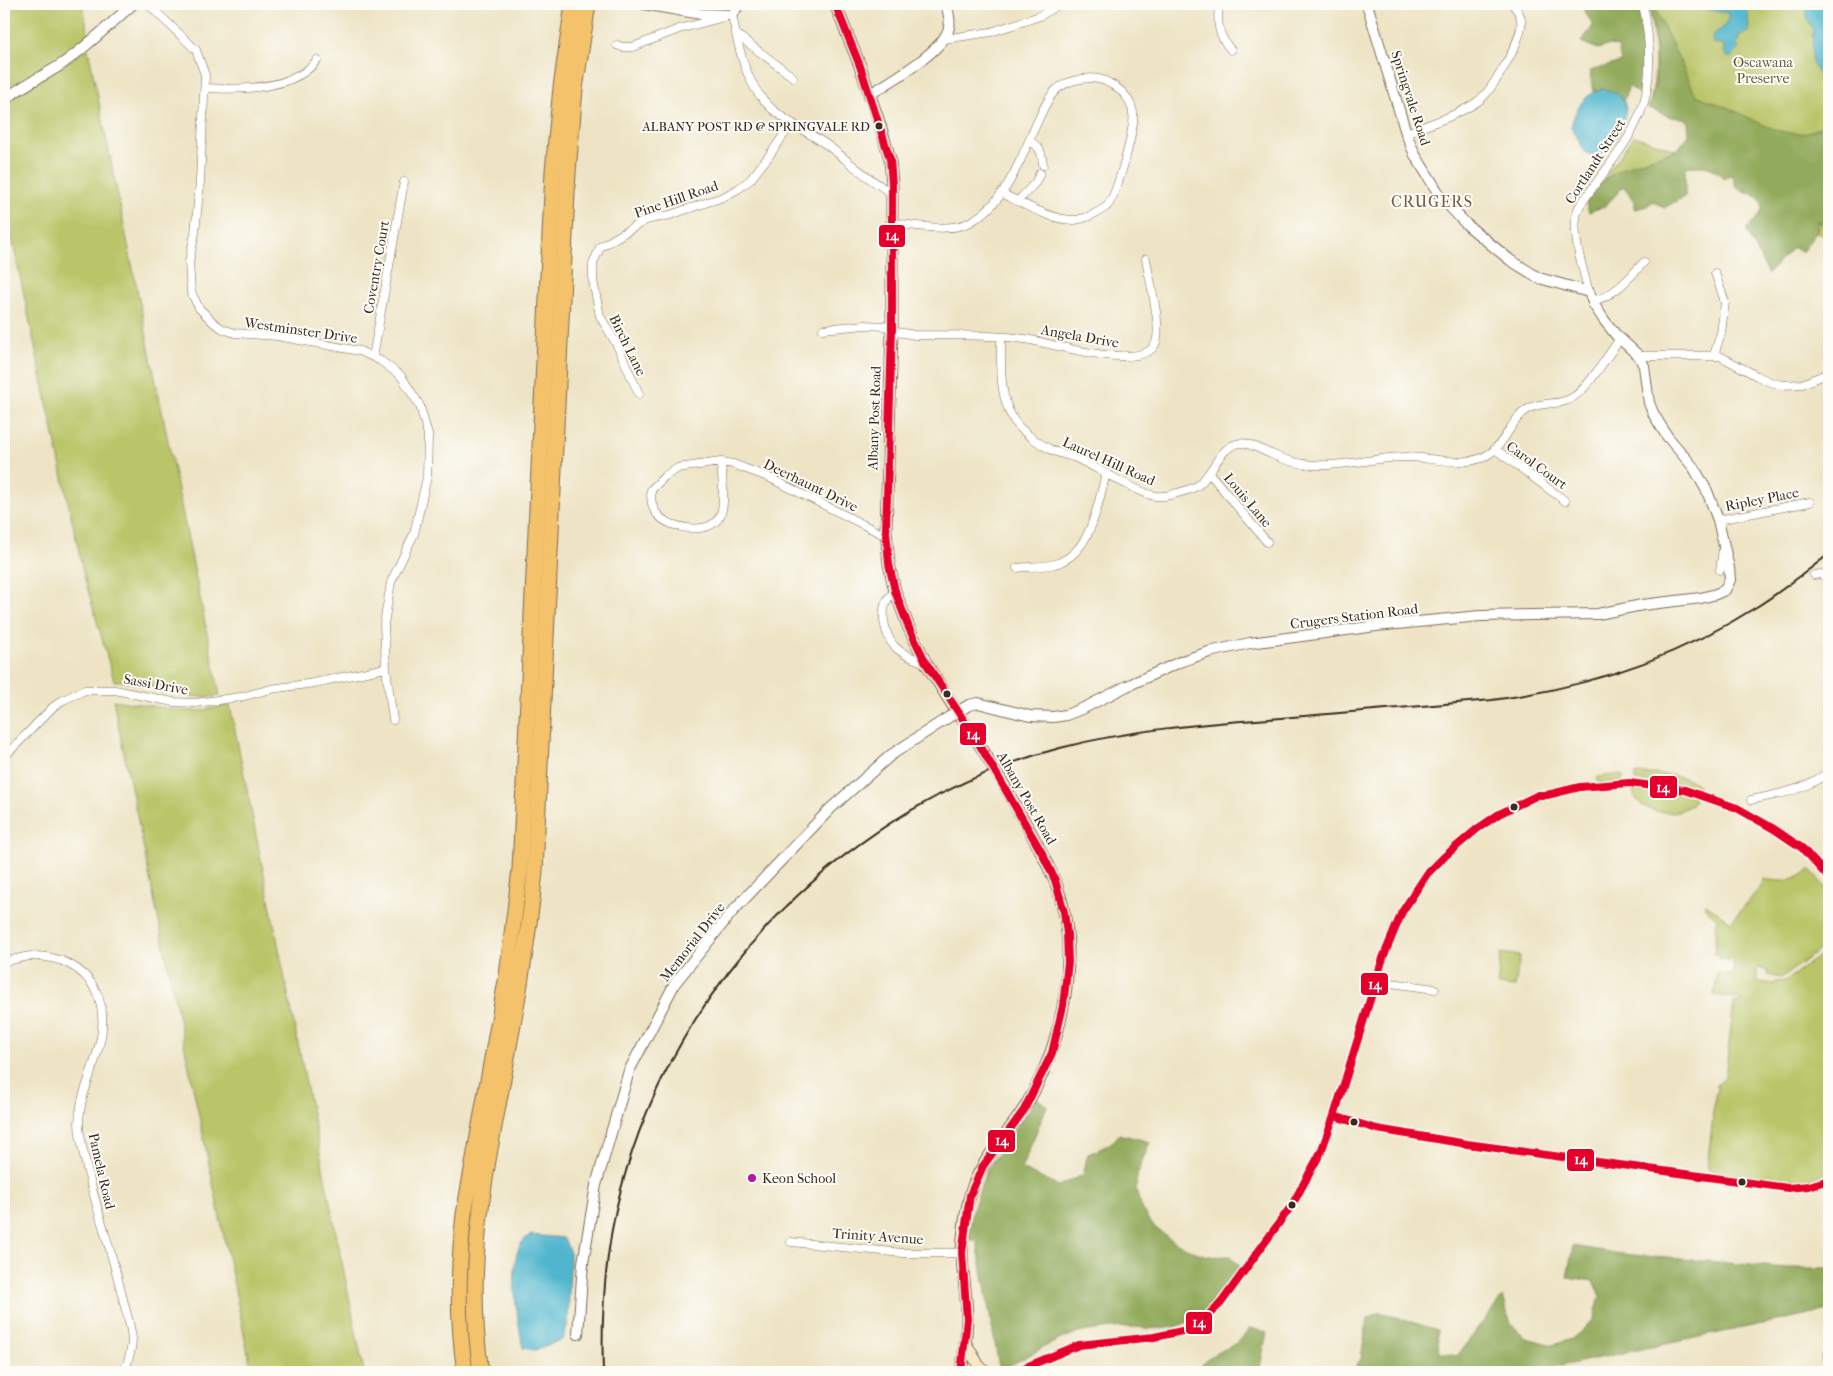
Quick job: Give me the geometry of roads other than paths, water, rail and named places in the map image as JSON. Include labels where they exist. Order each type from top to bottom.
[{"type":"highway","points":[[465,1372],[460,1297],[461,1241],[464,1214],[507,975],[520,869],[553,179],[560,88],[573,4]]},
{"type":"highway","points":[[480,1372],[475,1305],[478,1216],[522,976],[535,871],[566,204],[575,89],[588,4]]},
{"type":"main road","name":"Albany Post Road","points":[[835,4],[860,66],[890,159],[892,193],[892,330],[886,536],[889,564],[895,591],[909,628],[926,663],[978,742],[1042,853],[1054,880],[1064,912],[1068,962],[1063,1006],[1052,1054],[1024,1110],[988,1157],[973,1184],[962,1253],[966,1319],[961,1372]]},
{"type":"main road","points":[[965,1342],[979,1366],[986,1372]]},
{"type":"street","points":[[4,101],[23,86],[51,71],[72,56],[132,4]]},
{"type":"street","name":"Westminster Drive","points":[[148,4],[196,50],[205,75],[195,232],[189,262],[191,292],[199,308],[214,323],[223,329],[235,333],[277,336],[332,344],[360,351],[373,357],[401,376],[420,406],[428,435],[427,477],[414,534],[391,582],[384,624],[386,668],[393,720]]},
{"type":"street","points":[[644,4],[701,14],[732,16]]},
{"type":"street","points":[[739,4],[732,16],[741,57],[749,79],[759,95],[772,109],[892,193]]},
{"type":"street","points":[[870,95],[923,59],[944,39],[949,27],[946,4]]},
{"type":"street","points":[[944,39],[991,32],[1040,16],[1060,4]]},
{"type":"street","points":[[1219,4],[1218,17],[1222,40],[1231,50]]},
{"type":"street","name":"Springvale Road","points":[[1367,4],[1406,133],[1415,155],[1440,197],[1466,224],[1510,260],[1539,278],[1590,297]]},
{"type":"street","points":[[1406,133],[1461,111],[1478,102],[1486,95],[1509,59],[1518,37],[1522,22],[1518,10],[1512,4]]},
{"type":"street","name":"Cortlandt Street","points":[[1639,356],[1620,339],[1604,320],[1590,297],[1577,242],[1576,228],[1577,213],[1588,193],[1628,135],[1644,105],[1648,80],[1649,52],[1642,4]]},
{"type":"street","points":[[617,45],[633,47],[678,29],[732,16]]},
{"type":"street","points":[[736,34],[793,77]]},
{"type":"street","points":[[205,88],[242,90],[259,88],[305,72],[317,60]]},
{"type":"street","points":[[892,222],[953,228],[971,222],[987,210],[1001,194],[1022,158],[1044,106],[1055,91],[1068,84],[1093,78],[1104,80],[1124,94],[1131,103],[1133,114],[1132,129],[1118,182],[1107,206],[1094,214],[1077,220],[1063,220],[1001,194]]},
{"type":"street","name":"Pine Hill Road","points":[[600,247],[646,220],[679,212],[724,197],[738,189],[750,180],[792,123]]},
{"type":"street","points":[[1029,141],[1040,150],[1043,165]]},
{"type":"street","points":[[1018,201],[1035,183],[1040,173]]},
{"type":"street","name":"Coventry Court","points":[[373,357],[404,182]]},
{"type":"street","name":"Birch Lane","points":[[600,247],[593,264],[593,281],[600,316],[639,394]]},
{"type":"street","name":"Angela Drive","points":[[1001,338],[1026,339],[1088,353],[1122,356],[1143,354],[1152,349],[1156,342],[1157,325],[1146,259]]},
{"type":"street","points":[[1590,297],[1603,299],[1618,289],[1644,262]]},
{"type":"street","points":[[1714,355],[1721,333],[1725,302],[1715,273]]},
{"type":"street","points":[[823,329],[865,325],[885,326],[892,330],[915,335],[1001,338]]},
{"type":"street","name":"Laurel Hill Road","points":[[1001,338],[1002,379],[1006,404],[1013,420],[1031,437],[1054,451],[1075,458],[1153,496],[1168,496],[1196,487],[1210,474],[1226,450],[1234,445],[1243,443],[1289,461],[1312,465],[1335,465],[1408,457],[1447,461],[1475,460],[1495,449],[1521,414],[1529,408],[1538,404],[1568,400],[1582,391],[1620,339]]},
{"type":"street","points":[[1639,356],[1714,355],[1726,358],[1756,376],[1782,385],[1802,384],[1829,373]]},
{"type":"street","name":"Crugers Station Road","points":[[957,712],[968,705],[978,703],[1030,716],[1066,715],[1182,661],[1209,652],[1250,643],[1376,626],[1480,616],[1598,614],[1642,605],[1709,596],[1724,590],[1730,580],[1729,568],[1718,520],[1707,491],[1694,468],[1666,436],[1654,416],[1649,403],[1644,366],[1639,356]]},
{"type":"street","name":"Carol Court","points":[[1495,449],[1565,501]]},
{"type":"street","name":"Deerhaunt Drive","points":[[721,462],[723,508],[716,523],[708,527],[686,528],[674,526],[658,516],[652,504],[651,490],[665,476],[678,468],[721,462],[746,468],[768,477],[886,536]]},
{"type":"street","points":[[1017,568],[1056,564],[1071,556],[1083,543],[1091,527],[1106,474]]},
{"type":"street","name":"Louis Lane","points":[[1210,474],[1267,542]]},
{"type":"street","name":"Ripley Place","points":[[1718,520],[1810,502]]},
{"type":"street","points":[[1720,570],[1724,547]]},
{"type":"street","points":[[1814,575],[1821,574],[1829,579]]},
{"type":"street","points":[[895,591],[887,601],[883,617],[888,635],[894,646],[910,658],[926,663]]},
{"type":"street","name":"Sassi Drive","points":[[4,757],[52,707],[62,700],[85,690],[115,690],[173,702],[200,703],[241,697],[270,689],[314,683],[386,668]]},
{"type":"street","name":"Memorial Drive","points":[[578,1334],[583,1263],[596,1185],[629,1071],[675,983],[732,912],[831,808],[891,755],[957,712]]},
{"type":"street","points":[[1751,800],[1792,791],[1812,783],[1829,771]]},
{"type":"street","name":"Pamela Road","points":[[4,962],[32,956],[54,958],[70,963],[86,977],[96,990],[102,1010],[102,1029],[96,1059],[81,1110],[80,1132],[91,1185],[118,1279],[132,1338],[130,1356],[124,1372]]},
{"type":"street","points":[[1376,981],[1435,989]]},
{"type":"street","name":"Trinity Avenue","points":[[792,1242],[904,1253],[962,1253]]},
{"type":"water","points":[[1676,4],[1754,4],[1748,12],[1749,32],[1739,36],[1737,45],[1739,48],[1732,57],[1727,57],[1723,44],[1713,43],[1712,35],[1726,24],[1728,13]]},
{"type":"water","points":[[1806,4],[1829,4],[1829,97],[1812,62],[1813,29],[1807,18]]},
{"type":"water","points":[[1601,89],[1615,93],[1623,99],[1626,108],[1621,129],[1599,157],[1586,153],[1571,127],[1575,114],[1581,104],[1589,95]]},
{"type":"water","points":[[531,1235],[564,1238],[570,1253],[568,1323],[563,1339],[536,1350],[523,1348],[515,1287],[517,1254],[522,1242]]},
{"type":"railway","points":[[603,1372],[605,1280],[611,1234],[621,1189],[647,1112],[683,1039],[729,972],[782,910],[843,856],[911,811],[983,774],[1060,748],[1138,732],[1190,726],[1492,700],[1562,687],[1630,668],[1696,641],[1727,624],[1776,594],[1829,554]]},
{"type":"place","name":"ALBANY POST RD @ SPRINGVALE RD","points":[[879,126]]},
{"type":"place","name":"Keon School","points":[[752,1178]]},
{"type":"district","name":"CRUGERS","points":[[1432,201]]},
{"type":"park label","name":"Oscawana Preserve","points":[[1763,70]]}]
